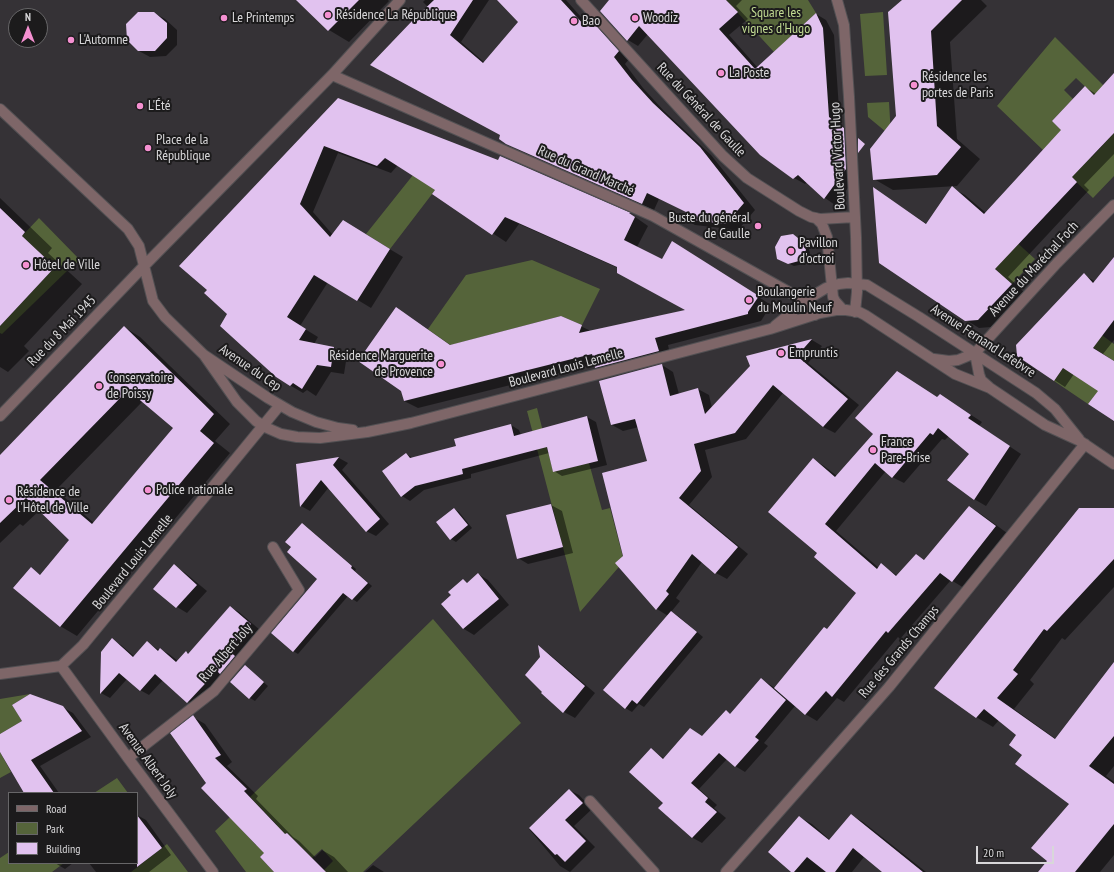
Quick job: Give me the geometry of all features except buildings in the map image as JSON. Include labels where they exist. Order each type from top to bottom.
[{"type":"street","points":[[144,266],[332,75],[400,0]]},
{"type":"street","name":"Rue du Général de Gaulle","points":[[581,0],[735,168],[799,211],[816,218],[829,219],[855,217]]},
{"type":"street","name":"Boulevard Victor Hugo","points":[[837,0],[842,13],[844,25],[849,97],[857,283],[855,312]]},
{"type":"street","name":"Rue du Grand Marché","points":[[332,75],[653,216],[806,301],[811,306],[815,315]]},
{"type":"street","points":[[0,109],[128,229],[139,246],[144,266]]},
{"type":"street","name":"Avenue du Maréchal Foch","points":[[927,356],[949,361],[965,358],[975,353],[1114,205]]},
{"type":"street","points":[[816,218],[822,224],[827,237],[835,301],[843,310]]},
{"type":"street","name":"Avenue du Cep","points":[[144,266],[153,301],[165,317],[204,354],[280,405]]},
{"type":"street","name":"Rue du 8 Mai 1945","points":[[0,416],[144,266]]},
{"type":"street","name":"Boulevard Louis Lemelle","points":[[770,329],[806,301],[832,286],[857,283]]},
{"type":"street","name":"Avenue Fernand Lefebvre","points":[[857,283],[872,286],[1044,399],[1055,409],[1083,443]]},
{"type":"street","name":"Boulevard Louis Lemelle","points":[[263,426],[281,434],[308,438],[320,438],[367,432],[462,410],[770,329],[827,312],[843,310],[855,312]]},
{"type":"street","name":"Avenue Fernand Lefebvre","points":[[855,312],[865,316],[965,379],[990,388],[1045,425],[1083,443],[1114,464]]},
{"type":"street","points":[[975,353],[981,380],[990,388]]},
{"type":"street","name":"Avenue du Cep","points":[[204,354],[242,409],[263,426]]},
{"type":"street","name":"Boulevard Louis Lemelle","points":[[61,666],[83,645],[280,405],[292,412],[316,422],[338,428],[367,432]]},
{"type":"street","name":"Rue des Grands Champs","points":[[726,872],[890,687],[1083,443]]},
{"type":"street","name":"Rue Albert Joly","points":[[128,758],[214,691],[299,590],[273,547]]},
{"type":"street","points":[[0,674],[61,666]]},
{"type":"street","name":"Avenue Albert Joly","points":[[61,666],[213,872]]},
{"type":"street","points":[[590,801],[654,872]]},
{"type":"green space","name":"Square les vignes d'Hugo","points":[[726,0],[808,0],[816,13],[774,52]]},
{"type":"green space","points":[[883,12],[887,75],[865,76],[860,14]]},
{"type":"green space","points":[[1055,37],[1114,96],[1114,114],[1076,78],[1064,90],[1073,99],[1052,121],[1091,158],[1114,133],[1114,176],[1093,198],[997,106]]},
{"type":"green space","points":[[889,102],[891,136],[868,117],[867,103]]},
{"type":"green space","points":[[413,175],[442,181],[390,249],[366,234]]},
{"type":"green space","points":[[39,218],[80,260],[2,334],[0,333],[0,326],[55,267],[22,236]]},
{"type":"green space","points":[[991,219],[1035,259],[1012,284],[970,246]]},
{"type":"green space","points":[[532,260],[600,289],[582,325],[561,316],[409,356],[466,275]]},
{"type":"green space","points":[[1091,327],[1114,344],[1114,390],[1100,389],[1088,404],[1054,381],[1063,368],[1109,358],[1082,340]]},
{"type":"green space","points":[[537,408],[553,471],[589,463],[602,510],[610,508],[624,561],[580,612],[527,411]]},
{"type":"green space","points":[[433,619],[521,723],[363,872],[322,872],[333,861],[322,849],[312,858],[287,833],[260,857],[274,872],[246,872],[215,831],[230,817],[256,845],[277,825],[250,797]]},
{"type":"green space","points":[[30,694],[12,705],[22,721],[0,734],[0,699]]},
{"type":"green space","points":[[0,752],[11,772],[0,778]]},
{"type":"green space","points":[[117,778],[127,792],[96,792]]},
{"type":"green space","points":[[167,844],[188,872],[131,872],[162,848]]},
{"type":"green space","points":[[8,853],[8,864],[63,864],[52,872],[0,872],[0,858]]},
{"type":"place","name":"Résidence La République","points":[[328,15]]},
{"type":"place","name":"Le Printemps","points":[[224,18]]},
{"type":"place","name":"Woodiz","points":[[635,18]]},
{"type":"place","name":"Bao","points":[[574,21]]},
{"type":"place","name":"L'Automne","points":[[71,40]]},
{"type":"place","name":"La Poste","points":[[721,73]]},
{"type":"place","name":"Résidence les portes de Paris","points":[[914,85]]},
{"type":"place","name":"L'Été","points":[[140,106]]},
{"type":"place","name":"Place de la République","points":[[148,148]]},
{"type":"place","name":"Buste du général de Gaulle","points":[[758,226]]},
{"type":"place","name":"Pavillon d'octroi","points":[[791,251]]},
{"type":"place","name":"Hôtel de Ville","points":[[26,265]]},
{"type":"place","name":"Boulangerie du Moulin Neuf","points":[[749,300]]},
{"type":"place","name":"Empruntis","points":[[781,353]]},
{"type":"place","name":"Résidence Marguerite de Provence","points":[[441,364]]},
{"type":"place","name":"Conservatoire de Poissy","points":[[99,386]]},
{"type":"place","name":"France Pare-Brise","points":[[873,450]]},
{"type":"place","name":"Police nationale","points":[[148,490]]},
{"type":"place","name":"Résidence de l'Hôtel de Ville","points":[[9,500]]}]
